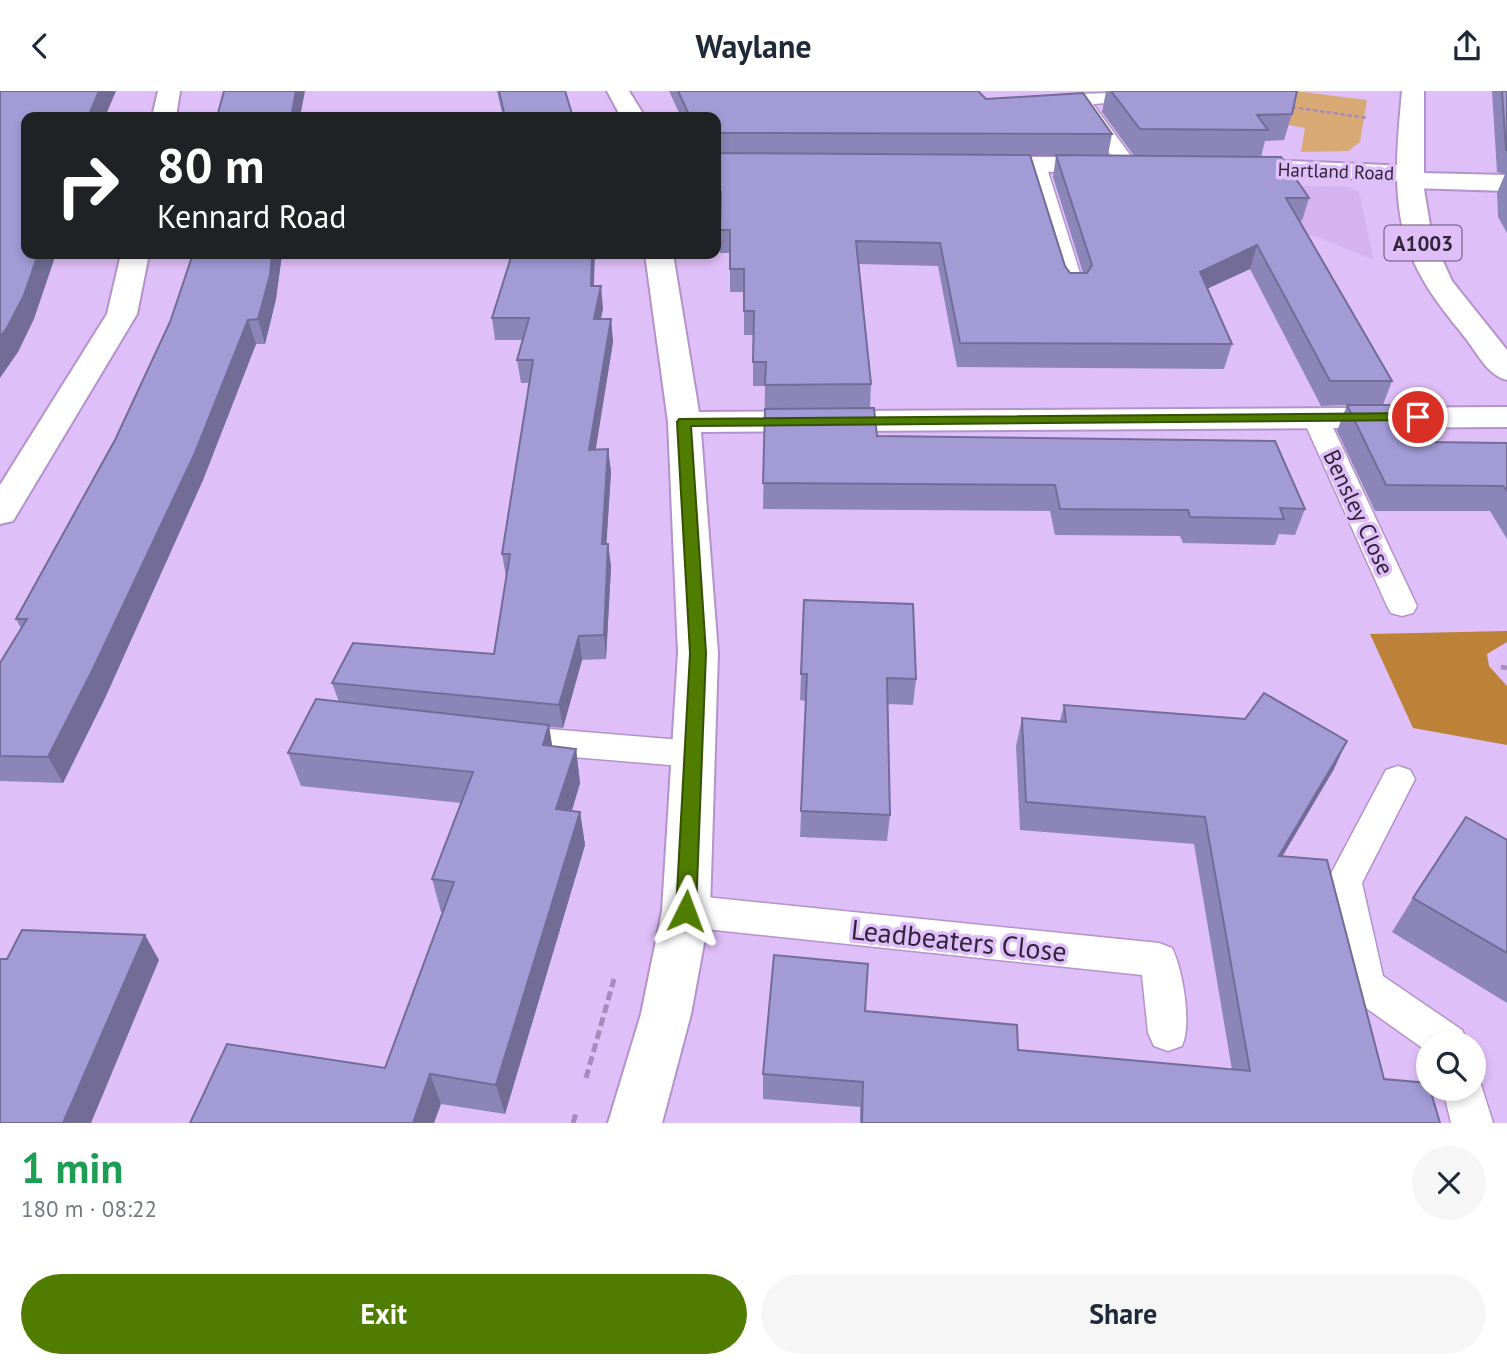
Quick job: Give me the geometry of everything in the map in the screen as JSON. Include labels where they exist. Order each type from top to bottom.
[{"type":"street","points":[[165,112],[169,91]]},
{"type":"street","points":[[618,91],[630,112]]},
{"type":"street","name":"A1003","points":[[1413,91],[1410,177],[1413,211],[1437,280],[1507,371]]},
{"type":"street","points":[[953,165],[1155,166]]},
{"type":"street","name":"Hartland Road","points":[[1209,167],[1507,183]]},
{"type":"street","points":[[0,513],[122,314],[134,259]]},
{"type":"street","points":[[635,1123],[666,1014],[686,911],[698,653],[684,422],[660,259]]},
{"type":"street","points":[[684,422],[1507,417]]},
{"type":"lane","points":[[1128,166],[1082,99],[1132,97]]},
{"type":"lane","points":[[1036,165],[1074,289]]},
{"type":"lane","name":"Bensley Close","points":[[1315,417],[1402,606]]},
{"type":"lane","points":[[478,735],[693,754]]},
{"type":"lane","points":[[1398,779],[1344,883],[1366,986],[1431,1031]]},
{"type":"lane","name":"Leadbeaters Close","points":[[686,911],[1159,960],[1168,1033]]},
{"type":"lane","points":[[1466,1101],[1472,1123]]},
{"type":"path","points":[[1292,107],[1411,125]]},
{"type":"path","points":[[584,1085],[616,971]]},
{"type":"path","points":[[573,1123],[580,1098]]},
{"type":"shaded area","points":[[1295,91],[1367,100],[1360,142],[1348,151],[1301,152],[1305,128],[1288,125]]},
{"type":"shaded area","points":[[1161,183],[1349,187],[1359,192],[1374,260],[1315,236],[1185,235]]},
{"type":"shaded area","points":[[1507,631],[1507,642],[1487,654],[1489,666],[1507,686],[1507,745],[1413,728],[1370,634]]},
{"type":"building","points":[[0,91],[99,91],[90,112],[21,112],[21,259],[36,259],[24,295],[0,337]]},
{"type":"building","points":[[224,91],[296,91],[292,112],[218,112]]},
{"type":"building","points":[[499,91],[565,91],[571,112],[504,112]]},
{"type":"building","points":[[678,91],[978,91],[986,99],[1083,93],[1112,134],[721,133],[721,112],[688,112]]},
{"type":"building","points":[[1111,91],[1297,91],[1292,114],[1257,115],[1268,130],[1140,129]]},
{"type":"building","points":[[1502,91],[1507,91],[1507,150],[1506,150]]},
{"type":"building","points":[[721,153],[1030,155],[1065,266],[1070,273],[1087,273],[1092,265],[1056,155],[1281,157],[1309,198],[1286,198],[1392,381],[1330,381],[1257,245],[1200,272],[1232,344],[960,343],[940,243],[856,241],[871,384],[765,385],[766,362],[753,362],[754,311],[744,311],[744,269],[730,269],[730,230],[721,230]]},
{"type":"building","points":[[191,259],[272,259],[258,319],[248,320],[194,455],[92,671],[48,757],[0,756],[0,663],[27,619],[16,619],[115,440],[170,322]]},
{"type":"building","points":[[510,259],[592,259],[591,286],[601,286],[594,319],[611,319],[589,450],[608,449],[602,544],[608,544],[604,635],[579,636],[559,705],[332,683],[353,643],[494,654],[510,554],[502,554],[533,360],[517,360],[529,318],[492,318]]},
{"type":"building","points":[[1347,405],[1407,405],[1429,442],[1507,443],[1507,491],[1503,486],[1386,485]]},
{"type":"building","points":[[874,408],[877,436],[1275,441],[1305,509],[1280,508],[1284,519],[1190,517],[1188,510],[1060,509],[1055,485],[763,483],[765,409]]},
{"type":"building","points":[[804,600],[913,604],[916,679],[887,678],[890,815],[801,811],[807,674],[801,674]]},
{"type":"building","points":[[1264,693],[1347,741],[1279,856],[1327,860],[1384,1079],[1416,1082],[1416,1101],[1434,1101],[1440,1123],[862,1123],[863,1082],[763,1074],[774,955],[868,964],[865,1011],[1017,1025],[1018,1050],[1250,1071],[1205,817],[1026,802],[1022,718],[1066,722],[1064,705],[1245,719]]},
{"type":"building","points":[[316,699],[549,725],[543,745],[576,749],[556,809],[580,812],[496,1085],[430,1074],[413,1123],[190,1123],[227,1044],[385,1068],[454,882],[432,879],[473,772],[288,753]]},
{"type":"building","points":[[1466,817],[1507,840],[1507,953],[1413,898]]},
{"type":"building","points":[[22,930],[145,935],[63,1123],[0,1123],[0,959],[7,959]]},
{"type":"route","points":[[686,911],[698,653],[684,422],[1418,417]]}]
